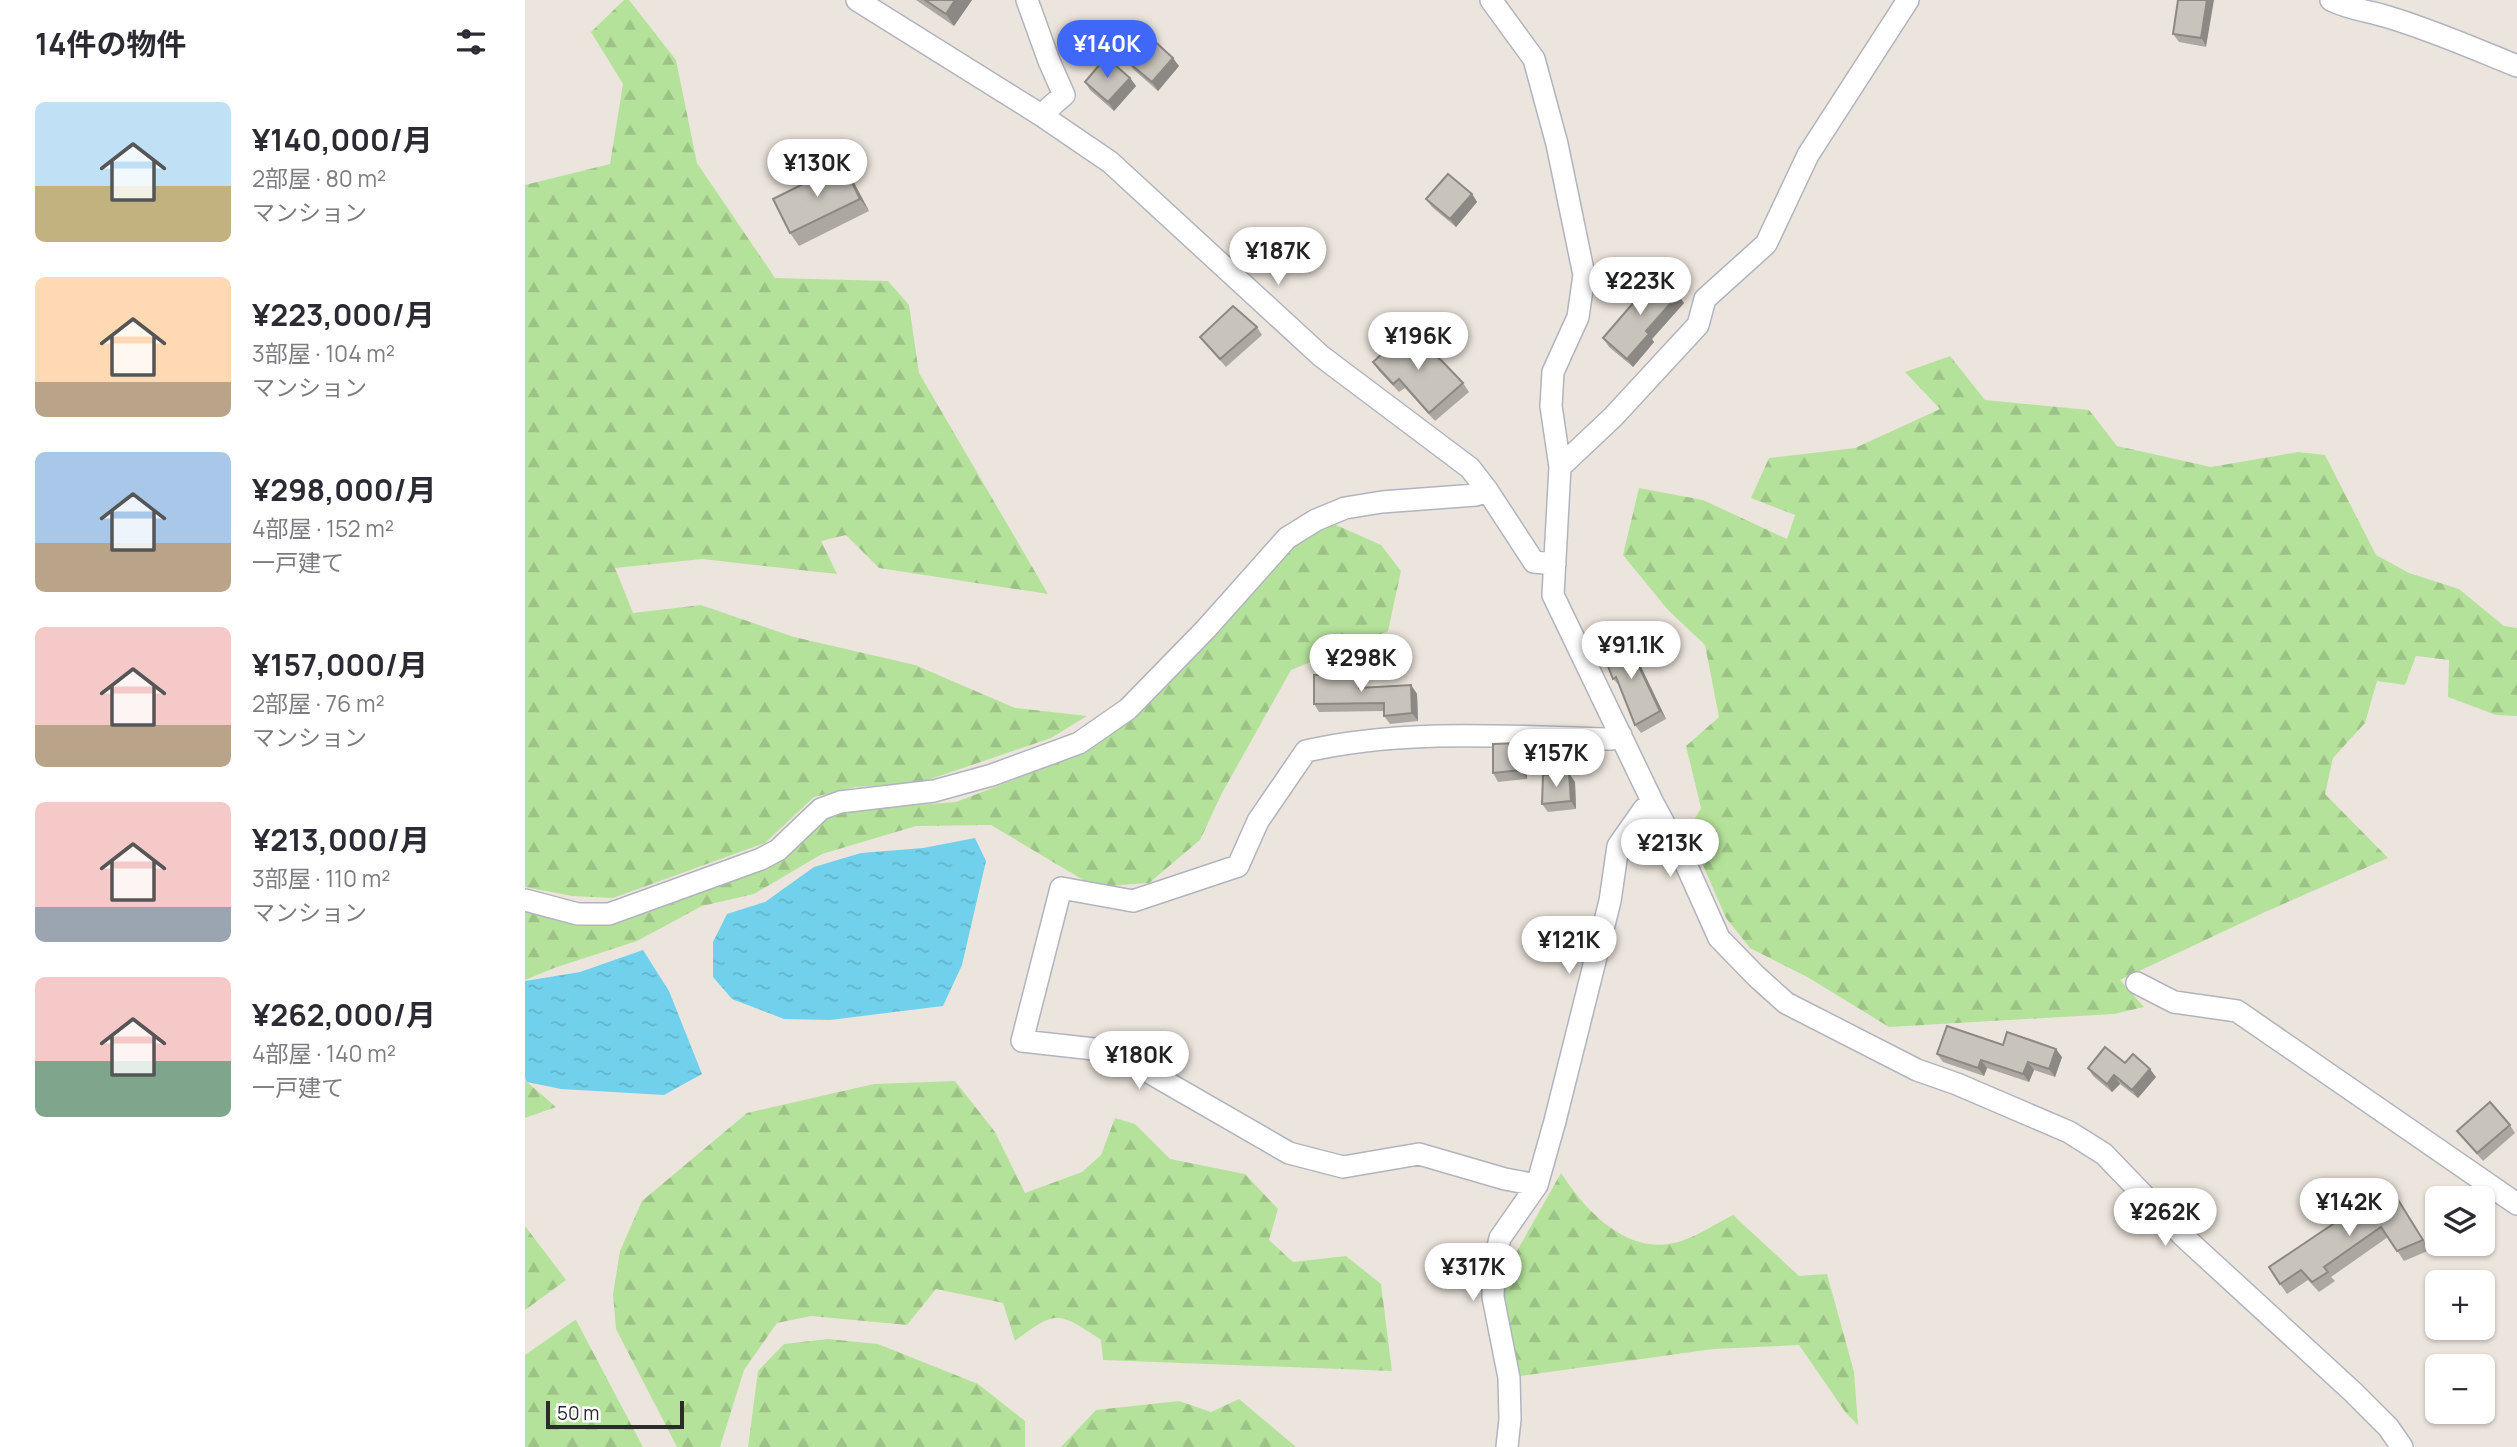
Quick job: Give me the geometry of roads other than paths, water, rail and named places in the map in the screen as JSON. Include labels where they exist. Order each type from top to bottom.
[{"type":"street","points":[[857,0],[1041,115],[1110,162],[1321,356],[1470,468],[1534,562],[1555,564]]},
{"type":"street","points":[[1027,0],[1049,61],[1065,95],[1041,115]]},
{"type":"street","points":[[1491,0],[1534,59],[1557,144],[1584,275],[1578,317],[1553,372],[1551,406],[1560,467],[1553,595],[1653,803],[1684,860],[1719,937],[1786,1003],[1917,1070],[1957,1084],[2069,1132],[2103,1154],[2183,1236],[2362,1401],[2388,1427],[2402,1447]]},
{"type":"street","points":[[1560,467],[1613,417],[1698,325],[1705,299],[1766,244],[1808,155],[1908,0]]},
{"type":"street","points":[[2330,0],[2429,31],[2517,66]]},
{"type":"street","points":[[525,900],[578,914],[609,914],[761,859],[778,850],[821,809],[840,802],[934,791],[992,775],[1079,743],[1128,709],[1206,629],[1287,538],[1316,520],[1345,508],[1382,502],[1476,495],[1487,490]]},
{"type":"street","points":[[1537,1185],[1505,1179],[1419,1154],[1343,1167],[1289,1153],[1112,1051],[1022,1041],[1061,888],[1133,901],[1238,866],[1258,821],[1306,751],[1344,743],[1433,736],[1612,738],[1621,734]]},
{"type":"street","points":[[1507,1447],[1510,1419],[1509,1378],[1493,1297],[1494,1265],[1500,1238],[1537,1185],[1610,901],[1618,846],[1644,809],[1653,803]]},
{"type":"street","points":[[2137,983],[2174,1002],[2237,1011],[2517,1204]]},
{"type":"water","points":[[975,838],[986,861],[962,965],[943,1006],[830,1020],[784,1019],[732,999],[713,977],[713,942],[727,914],[765,902],[814,867],[861,853],[923,848]]},
{"type":"water","points":[[643,950],[669,991],[702,1074],[664,1095],[561,1089],[527,1082],[525,981],[580,972]]}]
